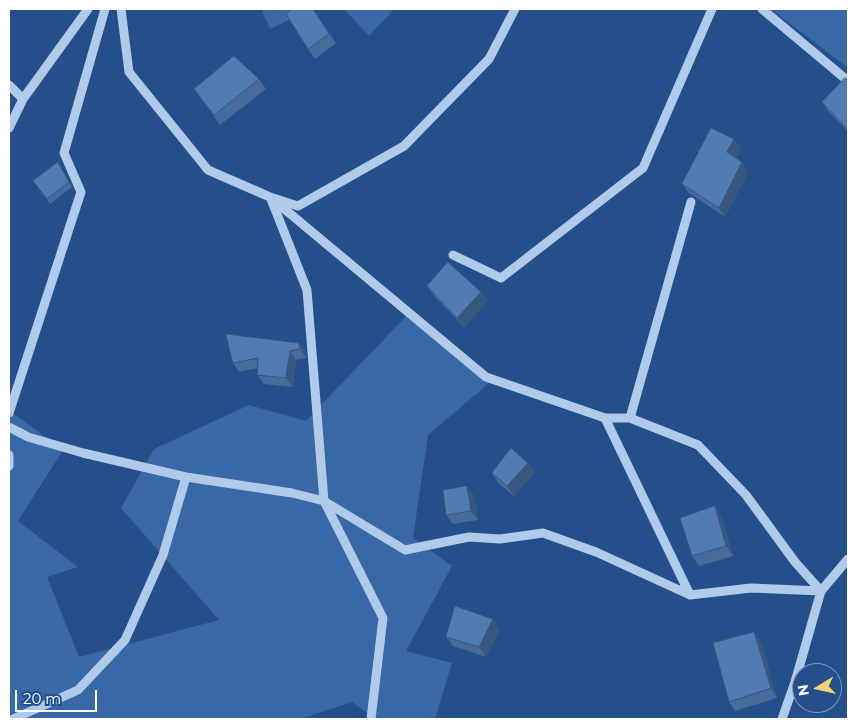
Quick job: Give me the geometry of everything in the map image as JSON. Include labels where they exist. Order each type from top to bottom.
[{"type":"street","points":[[9,128],[23,99],[88,9]]},
{"type":"street","points":[[9,413],[81,192],[64,154],[105,9]]},
{"type":"street","points":[[121,9],[129,72],[208,170],[270,197],[298,206],[404,146],[489,59],[515,9]]},
{"type":"street","points":[[453,255],[501,278],[643,168],[712,9]]},
{"type":"street","points":[[762,9],[848,81]]},
{"type":"street","points":[[9,85],[23,99]]},
{"type":"street","points":[[270,197],[486,376],[606,418],[630,418],[698,445],[746,495],[795,562],[821,591]]},
{"type":"street","points":[[270,197],[307,290],[324,501],[383,618],[371,719]]},
{"type":"street","points":[[630,418],[691,202]]},
{"type":"street","points":[[606,418],[690,595]]},
{"type":"street","points":[[9,427],[28,437],[83,453],[186,478],[292,493],[324,501],[405,550],[469,538],[500,538],[543,533],[596,552],[690,595],[751,588],[821,591]]},
{"type":"street","points":[[9,455],[9,466]]},
{"type":"street","points":[[13,719],[78,690],[124,640],[163,555],[186,478]]},
{"type":"street","points":[[782,719],[795,682],[821,591],[848,559]]},
{"type":"shaded area","points":[[261,9],[312,9],[270,29]]},
{"type":"shaded area","points":[[344,9],[394,9],[369,36]]},
{"type":"shaded area","points":[[771,9],[848,9],[848,68]]},
{"type":"shaded area","points":[[409,313],[489,383],[428,435],[413,538],[452,566],[406,651],[452,663],[435,719],[375,719],[352,702],[300,719],[9,719],[9,410],[63,450],[18,521],[78,567],[47,577],[79,657],[219,620],[121,508],[154,449],[249,405],[306,421]]},
{"type":"building","points":[[292,9],[313,9],[329,34],[308,49],[286,14]]},
{"type":"building","points":[[234,56],[259,79],[214,115],[194,89]]},
{"type":"building","points":[[845,78],[848,81],[848,130],[822,102]]},
{"type":"building","points":[[711,128],[734,139],[727,152],[742,162],[719,208],[682,184]]},
{"type":"building","points":[[58,162],[69,182],[47,199],[33,181]]},
{"type":"building","points":[[448,262],[481,292],[457,318],[427,286]]},
{"type":"building","points":[[226,334],[299,343],[300,349],[290,351],[286,378],[257,375],[258,358],[233,363]]},
{"type":"building","points":[[511,448],[528,463],[507,486],[492,473]]},
{"type":"building","points":[[467,486],[471,511],[446,515],[443,490]]},
{"type":"building","points":[[715,506],[726,546],[692,556],[680,518]]},
{"type":"building","points":[[455,606],[493,619],[479,647],[446,637]]},
{"type":"building","points":[[754,632],[771,688],[729,702],[713,643]]}]
